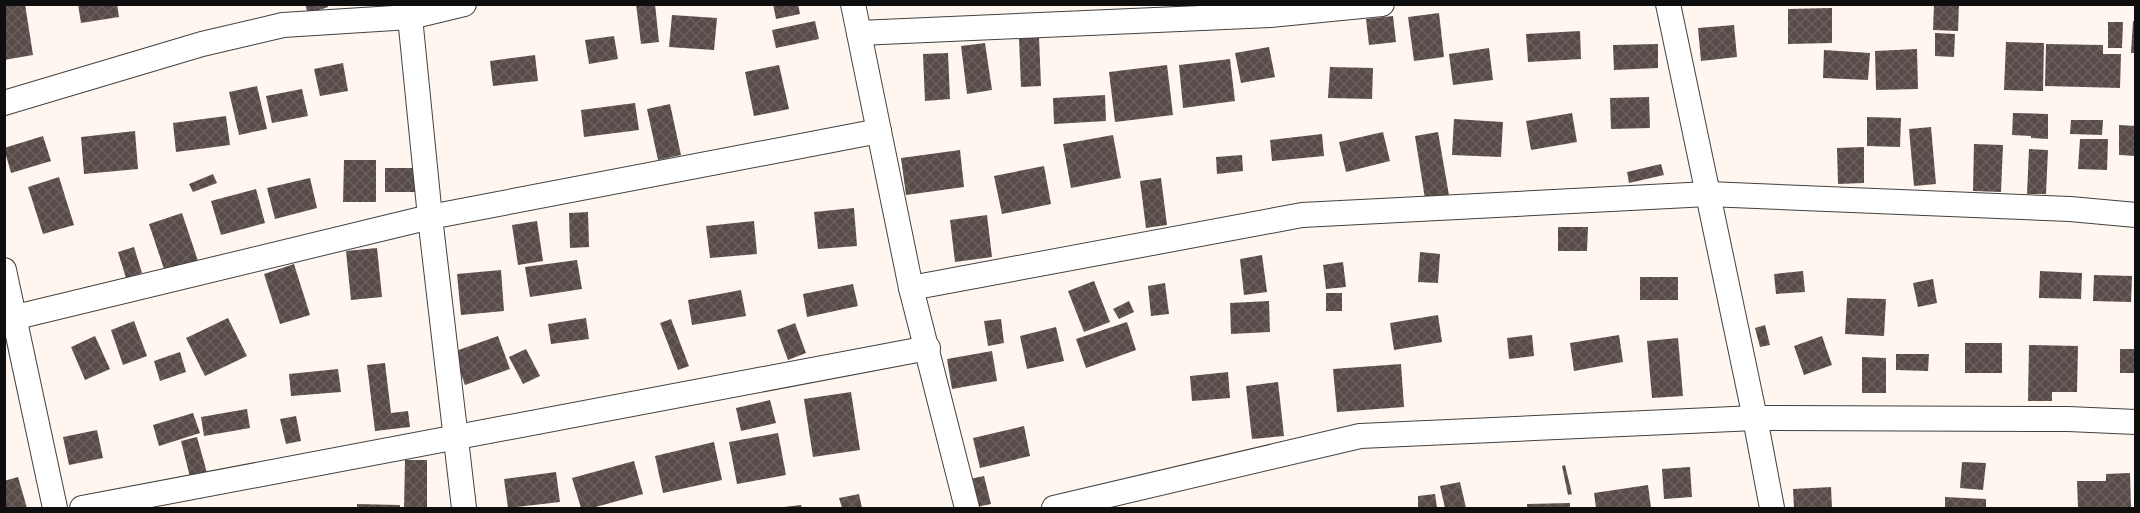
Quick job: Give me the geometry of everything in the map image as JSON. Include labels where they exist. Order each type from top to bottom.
[{"type":"street","points":[[4,103],[202,44],[283,25],[464,4]]},
{"type":"street","points":[[853,4],[911,288],[967,508]]},
{"type":"street","points":[[859,33],[1270,15],[1382,4]]},
{"type":"street","points":[[1668,4],[1772,508]]},
{"type":"street","points":[[408,11],[464,508]]},
{"type":"street","points":[[9,319],[430,217],[879,132]]},
{"type":"street","points":[[911,288],[1302,214],[1708,194],[2059,208],[2136,215]]},
{"type":"street","points":[[4,270],[9,319],[55,508]]},
{"type":"street","points":[[82,508],[928,348]]},
{"type":"street","points":[[1054,508],[1360,436],[1755,418],[2056,419],[2136,422]]},
{"type":"building","points":[[4,4],[25,4],[33,55],[4,60]]},
{"type":"building","points":[[78,4],[117,4],[119,17],[81,23]]},
{"type":"building","points":[[305,4],[327,4],[328,7],[308,14]]},
{"type":"building","points":[[636,4],[655,4],[659,42],[641,44]]},
{"type":"building","points":[[773,4],[798,4],[800,14],[776,19]]},
{"type":"building","points":[[1934,4],[1959,4],[1958,31],[1933,30]]},
{"type":"building","points":[[1832,8],[1832,43],[1788,44],[1788,9]]},
{"type":"building","points":[[1439,13],[1444,57],[1414,61],[1408,17]]},
{"type":"building","points":[[672,15],[717,18],[714,50],[669,47]]},
{"type":"building","points":[[1393,16],[1396,42],[1369,45],[1366,19]]},
{"type":"building","points":[[815,21],[819,39],[776,48],[772,30]]},
{"type":"building","points":[[2133,21],[2136,21],[2136,53],[2131,53]]},
{"type":"building","points":[[2108,22],[2123,22],[2122,48],[2108,48]]},
{"type":"building","points":[[1734,25],[1737,57],[1701,61],[1698,28]]},
{"type":"building","points":[[1580,31],[1581,59],[1528,62],[1526,34]]},
{"type":"building","points":[[1935,33],[1955,34],[1954,57],[1935,56]]},
{"type":"building","points":[[614,36],[618,59],[589,64],[585,40]]},
{"type":"building","points":[[1039,37],[1041,86],[1021,87],[1019,38]]},
{"type":"building","points":[[2006,42],[2044,43],[2043,91],[2004,90]]},
{"type":"building","points":[[985,43],[992,90],[967,94],[961,46]]},
{"type":"building","points":[[1658,44],[1658,68],[1614,70],[1613,45]]},
{"type":"building","points":[[2046,44],[2103,45],[2103,54],[2121,54],[2120,88],[2045,86]]},
{"type":"building","points":[[1269,47],[1275,77],[1241,83],[1235,53]]},
{"type":"building","points":[[1489,48],[1493,80],[1453,85],[1449,54]]},
{"type":"building","points":[[1917,49],[1918,89],[1876,90],[1875,51]]},
{"type":"building","points":[[1824,50],[1870,53],[1868,80],[1823,78]]},
{"type":"building","points":[[948,53],[950,99],[925,101],[923,54]]},
{"type":"building","points":[[535,55],[538,81],[493,86],[490,61]]},
{"type":"building","points":[[1230,59],[1235,101],[1183,108],[1179,65]]},
{"type":"building","points":[[343,63],[348,91],[320,96],[314,69]]},
{"type":"building","points":[[779,65],[789,109],[754,116],[745,72]]},
{"type":"building","points":[[1167,65],[1173,115],[1115,122],[1109,72]]},
{"type":"building","points":[[1330,67],[1373,68],[1372,99],[1328,98]]},
{"type":"building","points":[[257,86],[267,129],[239,135],[229,92]]},
{"type":"building","points":[[302,89],[308,116],[272,123],[266,96]]},
{"type":"building","points":[[1105,95],[1106,121],[1054,124],[1053,98]]},
{"type":"building","points":[[1649,97],[1650,128],[1611,129],[1610,98]]},
{"type":"building","points":[[635,103],[639,130],[584,137],[581,110]]},
{"type":"building","points":[[670,104],[681,155],[658,160],[647,109]]},
{"type":"building","points":[[1572,113],[1577,142],[1531,150],[1526,121]]},
{"type":"building","points":[[2013,113],[2048,114],[2048,139],[2012,135]]},
{"type":"building","points":[[226,116],[230,145],[176,152],[173,123]]},
{"type":"building","points":[[1867,117],[1901,118],[1900,147],[1867,146]]},
{"type":"building","points":[[1454,119],[1503,122],[1501,157],[1452,155]]},
{"type":"building","points":[[2071,120],[2103,120],[2102,135],[2070,134]]},
{"type":"building","points":[[2119,125],[2136,126],[2136,156],[2119,155]]},
{"type":"building","points":[[1931,127],[1936,184],[1914,186],[1909,129]]},
{"type":"building","points":[[135,131],[138,169],[84,174],[81,137]]},
{"type":"building","points":[[1383,132],[1390,161],[1346,172],[1339,142]]},
{"type":"building","points":[[1438,132],[1450,201],[1426,205],[1415,136]]},
{"type":"building","points":[[1322,134],[1324,156],[1272,161],[1270,140]]},
{"type":"building","points":[[1113,135],[1121,178],[1071,188],[1063,144]]},
{"type":"building","points":[[43,136],[51,161],[11,173],[4,148]]},
{"type":"building","points":[[2080,139],[2108,139],[2107,170],[2078,169]]},
{"type":"building","points":[[1974,144],[2003,145],[2001,192],[1973,191]]},
{"type":"building","points":[[1864,147],[1864,183],[1838,184],[1837,148]]},
{"type":"building","points":[[2029,149],[2048,150],[2046,194],[2027,194]]},
{"type":"building","points":[[960,150],[964,187],[906,195],[901,158]]},
{"type":"building","points":[[1242,155],[1243,171],[1217,174],[1216,157]]},
{"type":"building","points":[[344,160],[376,160],[376,202],[343,202]]},
{"type":"building","points":[[1661,164],[1664,175],[1629,183],[1627,172]]},
{"type":"building","points":[[1044,166],[1051,204],[1002,214],[994,176]]},
{"type":"building","points":[[385,168],[421,168],[421,192],[385,192]]},
{"type":"building","points":[[213,174],[217,183],[193,192],[189,184]]},
{"type":"building","points":[[59,177],[74,225],[43,234],[28,187]]},
{"type":"building","points":[[310,178],[317,208],[275,219],[267,188]]},
{"type":"building","points":[[1161,178],[1167,225],[1146,228],[1140,181]]},
{"type":"building","points":[[256,189],[265,223],[221,235],[211,201]]},
{"type":"building","points":[[854,208],[857,246],[818,249],[814,212]]},
{"type":"building","points":[[588,212],[589,247],[570,248],[569,213]]},
{"type":"building","points":[[182,213],[198,261],[165,272],[149,224]]},
{"type":"building","points":[[987,215],[992,257],[955,262],[950,220]]},
{"type":"building","points":[[537,221],[543,261],[518,265],[512,225]]},
{"type":"building","points":[[754,221],[757,254],[710,258],[706,226]]},
{"type":"building","points":[[1558,227],[1588,227],[1587,251],[1558,251]]},
{"type":"building","points":[[134,247],[142,273],[126,278],[118,252]]},
{"type":"building","points":[[377,248],[382,297],[351,300],[346,251]]},
{"type":"building","points":[[1420,252],[1440,254],[1438,283],[1418,282]]},
{"type":"building","points":[[1262,255],[1267,292],[1244,295],[1240,259]]},
{"type":"building","points":[[577,260],[582,289],[530,297],[525,267]]},
{"type":"building","points":[[1343,262],[1346,287],[1326,289],[1323,265]]},
{"type":"building","points":[[294,264],[310,315],[280,324],[264,274]]},
{"type":"building","points":[[501,270],[504,311],[461,315],[457,274]]},
{"type":"building","points":[[1803,271],[1805,292],[1776,294],[1774,274]]},
{"type":"building","points":[[2040,271],[2082,273],[2081,299],[2039,298]]},
{"type":"building","points":[[2094,275],[2132,276],[2131,302],[2093,301]]},
{"type":"building","points":[[1640,277],[1678,277],[1678,300],[1640,300]]},
{"type":"building","points":[[1933,279],[1937,303],[1918,307],[1913,283]]},
{"type":"building","points":[[1094,281],[1110,322],[1084,332],[1068,291]]},
{"type":"building","points":[[1165,283],[1169,314],[1151,316],[1148,286]]},
{"type":"building","points":[[853,284],[858,306],[807,317],[803,294]]},
{"type":"building","points":[[741,290],[746,316],[692,325],[688,300]]},
{"type":"building","points":[[1326,293],[1342,293],[1342,311],[1326,311]]},
{"type":"building","points":[[1847,298],[1886,299],[1884,336],[1845,334]]},
{"type":"building","points":[[1129,301],[1134,312],[1119,319],[1113,309]]},
{"type":"building","points":[[1269,301],[1270,332],[1231,334],[1230,303]]},
{"type":"building","points":[[1438,315],[1442,342],[1394,350],[1390,323]]},
{"type":"building","points":[[228,318],[247,356],[205,376],[186,338]]},
{"type":"building","points":[[586,318],[589,339],[551,344],[548,324]]},
{"type":"building","points":[[671,319],[689,366],[678,370],[660,323]]},
{"type":"building","points":[[1001,319],[1004,343],[988,346],[984,321]]},
{"type":"building","points":[[134,321],[147,356],[123,365],[111,330]]},
{"type":"building","points":[[1127,322],[1136,350],[1086,368],[1076,339]]},
{"type":"building","points":[[795,323],[806,353],[788,360],[777,330]]},
{"type":"building","points":[[1765,325],[1770,345],[1760,347],[1755,328]]},
{"type":"building","points":[[1056,327],[1064,361],[1027,369],[1020,336]]},
{"type":"building","points":[[1532,335],[1534,356],[1509,359],[1507,338]]},
{"type":"building","points":[[1619,335],[1623,362],[1574,371],[1570,343]]},
{"type":"building","points":[[95,336],[110,369],[85,380],[71,347]]},
{"type":"building","points":[[498,336],[510,369],[465,385],[453,352]]},
{"type":"building","points":[[1822,336],[1832,365],[1804,375],[1794,346]]},
{"type":"building","points":[[1678,338],[1683,396],[1652,398],[1647,341]]},
{"type":"building","points":[[1965,343],[2002,343],[2002,373],[1965,373]]},
{"type":"building","points":[[2029,345],[2078,346],[2077,392],[2052,392],[2052,401],[2028,401]]},
{"type":"building","points":[[526,349],[540,376],[523,384],[509,357]]},
{"type":"building","points":[[2120,349],[2136,349],[2136,373],[2120,373]]},
{"type":"building","points":[[992,351],[997,381],[952,389],[947,359]]},
{"type":"building","points":[[180,352],[186,372],[160,381],[154,361]]},
{"type":"building","points":[[1896,354],[1929,354],[1928,371],[1896,370]]},
{"type":"building","points":[[1862,357],[1886,358],[1886,393],[1862,393]]},
{"type":"building","points":[[385,363],[391,413],[408,411],[410,427],[375,431],[367,365]]},
{"type":"building","points":[[1401,364],[1404,407],[1337,412],[1333,369]]},
{"type":"building","points":[[338,369],[341,392],[291,396],[289,374]]},
{"type":"building","points":[[1228,372],[1230,398],[1192,401],[1190,376]]},
{"type":"building","points":[[1278,382],[1284,436],[1252,439],[1246,386]]},
{"type":"building","points":[[851,392],[860,450],[813,457],[804,399]]},
{"type":"building","points":[[770,400],[776,423],[741,431],[736,408]]},
{"type":"building","points":[[247,409],[250,428],[204,436],[201,417]]},
{"type":"building","points":[[193,413],[200,433],[159,446],[153,425]]},
{"type":"building","points":[[296,416],[301,441],[286,444],[280,419]]},
{"type":"building","points":[[1024,426],[1030,456],[980,468],[973,438]]},
{"type":"building","points":[[97,430],[103,458],[69,465],[63,437]]},
{"type":"building","points":[[778,433],[786,475],[737,484],[729,442]]},
{"type":"building","points":[[197,437],[209,480],[192,485],[181,441]]},
{"type":"building","points":[[714,442],[722,480],[663,493],[655,456]]},
{"type":"building","points":[[405,460],[427,460],[427,508],[404,508]]},
{"type":"building","points":[[634,461],[643,494],[592,508],[581,508],[572,478]]},
{"type":"building","points":[[1962,462],[1986,463],[1983,490],[1960,488]]},
{"type":"building","points":[[1565,465],[1572,494],[1568,495],[1562,466]]},
{"type":"building","points":[[1690,467],[1692,497],[1664,499],[1662,469]]},
{"type":"building","points":[[556,472],[560,502],[508,508],[504,479]]},
{"type":"building","points":[[2130,473],[2131,508],[2078,508],[2077,481],[2106,481],[2106,474]]},
{"type":"building","points":[[984,476],[991,504],[972,508],[965,480]]},
{"type":"building","points":[[18,477],[27,508],[4,508],[4,481]]},
{"type":"building","points":[[1460,482],[1466,508],[1445,508],[1440,486]]},
{"type":"building","points":[[1648,485],[1651,508],[1596,508],[1594,493]]},
{"type":"building","points":[[1831,487],[1832,508],[1794,508],[1793,489]]},
{"type":"building","points":[[859,494],[862,508],[842,508],[839,498]]},
{"type":"building","points":[[1435,494],[1437,508],[1418,508],[1418,496]]},
{"type":"building","points":[[1945,497],[1986,499],[1986,508],[1945,508]]},
{"type":"building","points":[[1570,503],[1570,508],[1527,508],[1527,504]]},
{"type":"building","points":[[357,504],[400,505],[400,508],[357,508]]},
{"type":"building","points":[[801,505],[802,508],[784,508],[784,507]]}]
